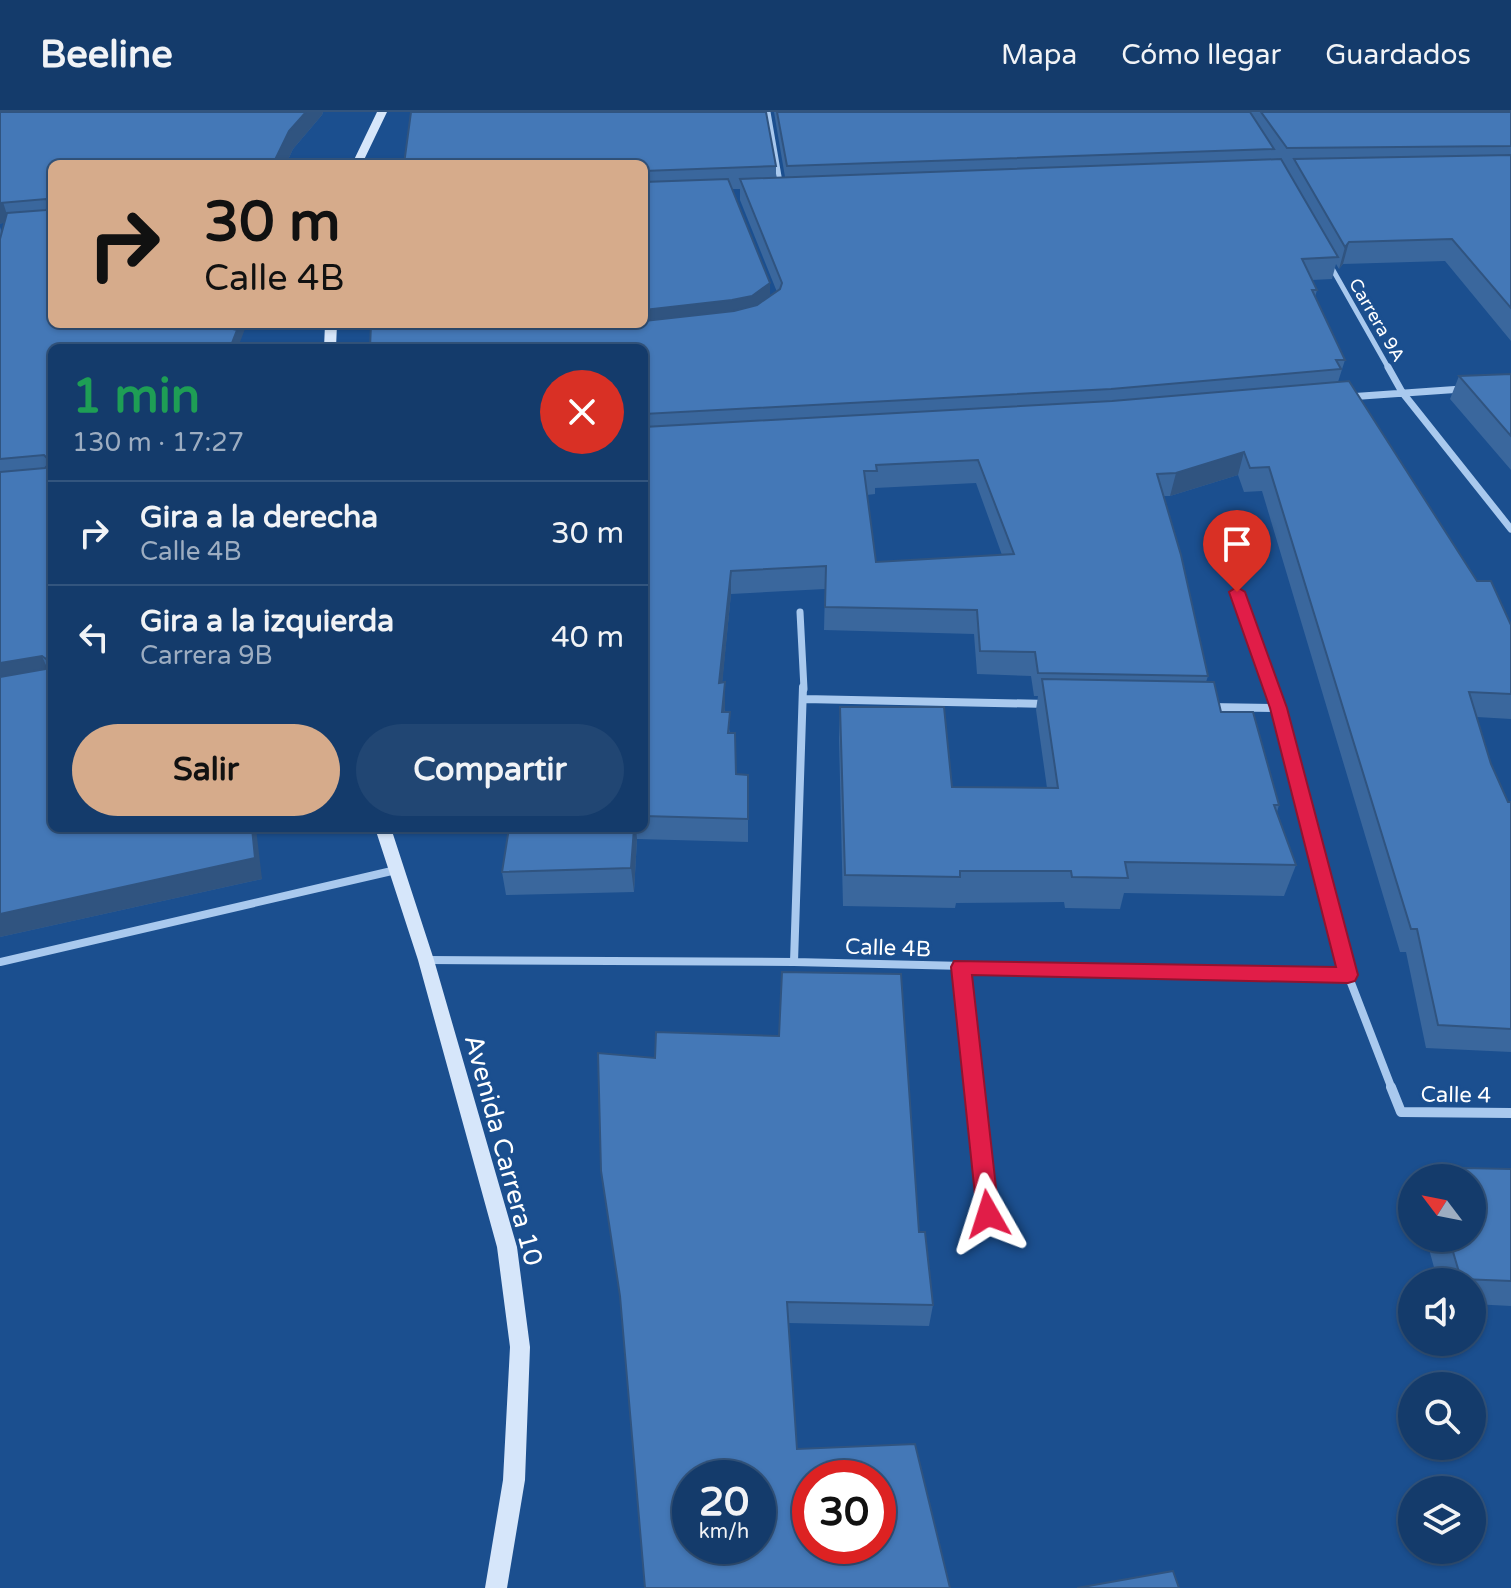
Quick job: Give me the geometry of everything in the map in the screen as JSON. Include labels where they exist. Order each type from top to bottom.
[{"type":"main road","points":[[359,160],[382,112]]},
{"type":"main road","name":"Avenida Carrera 10","points":[[384,832],[426,960],[507,1247],[520,1347],[514,1480],[496,1588]]},
{"type":"street","points":[[768,112],[782,192],[770,193]]},
{"type":"street","name":"Carrera 9A","points":[[1325,257],[1402,392],[1511,529]]},
{"type":"street","points":[[1340,398],[1464,389]]},
{"type":"street","points":[[1237,592],[1278,708],[1348,975]]},
{"type":"street","points":[[794,962],[804,699],[800,612]]},
{"type":"street","points":[[804,699],[1057,704]]},
{"type":"street","points":[[1199,707],[1278,708]]},
{"type":"street","points":[[0,962],[396,870]]},
{"type":"street","name":"Calle 4B","points":[[426,960],[794,962],[1348,975]]},
{"type":"street","points":[[961,967],[988,1214]]},
{"type":"street","name":"Calle 4","points":[[1348,975],[1401,1112],[1511,1113]]},
{"type":"building","points":[[0,112],[306,112],[289,131],[275,160],[48,160],[48,201],[46,199],[0,203]]},
{"type":"building","points":[[411,112],[766,112],[776,166],[648,171],[648,160],[405,160]]},
{"type":"building","points":[[777,112],[1250,112],[1274,149],[787,166]]},
{"type":"building","points":[[1261,112],[1511,112],[1511,146],[1287,148]]},
{"type":"building","points":[[1511,155],[1511,308],[1452,239],[1349,242],[1345,247],[1294,159]]},
{"type":"building","points":[[1281,159],[1338,257],[1302,259],[1317,290],[1312,290],[1345,360],[1336,360],[1341,369],[1111,389],[648,414],[648,344],[370,344],[371,328],[648,328],[648,321],[734,311],[757,305],[780,289],[782,283],[740,179]]},
{"type":"building","points":[[728,179],[770,283],[752,296],[648,310],[648,182]]},
{"type":"building","points":[[48,208],[48,328],[237,330],[232,344],[48,344],[48,459],[44,455],[0,459],[0,239],[7,213]]},
{"type":"building","points":[[1511,374],[1511,436],[1459,376]]},
{"type":"building","points":[[1349,381],[1477,581],[1491,581],[1511,625],[1511,694],[1469,692],[1491,764],[1508,802],[1511,802],[1511,1029],[1438,1025],[1417,929],[1411,929],[1269,467],[1250,468],[1244,452],[1176,473],[1157,474],[1181,555],[1208,676],[1038,673],[1035,652],[980,651],[977,610],[825,607],[826,566],[731,571],[719,683],[725,682],[722,712],[730,712],[728,733],[735,733],[736,774],[748,775],[748,819],[648,816],[648,427],[1112,401]],"holes":[[[978,460],[1014,554],[876,562],[864,471],[877,471],[876,465]]]},
{"type":"building","points":[[48,465],[48,660],[42,656],[0,663],[0,472],[45,468]]},
{"type":"building","points":[[48,663],[48,832],[252,832],[255,858],[0,914],[0,677],[45,669]]},
{"type":"building","points":[[1042,679],[1214,682],[1221,712],[1253,712],[1279,805],[1274,805],[1296,865],[1125,862],[1128,878],[1072,877],[1071,871],[960,871],[960,877],[845,875],[840,707],[944,707],[952,787],[1058,788]]},
{"type":"building","points":[[508,832],[634,832],[631,868],[502,872]]},
{"type":"building","points":[[782,972],[901,974],[919,1232],[925,1232],[933,1305],[787,1302],[797,1449],[915,1444],[950,1588],[645,1588],[620,1296],[601,1171],[598,1053],[655,1058],[656,1032],[779,1036]]},
{"type":"building","points":[[1486,1168],[1511,1169],[1511,1281],[1486,1280],[1486,1268],[1458,1268],[1453,1252],[1486,1252]]},
{"type":"building","points":[[1173,1571],[1179,1588],[1077,1588]]},
{"type":"route","points":[[988,1214],[961,967],[1348,975],[1278,708],[1237,592]]}]
